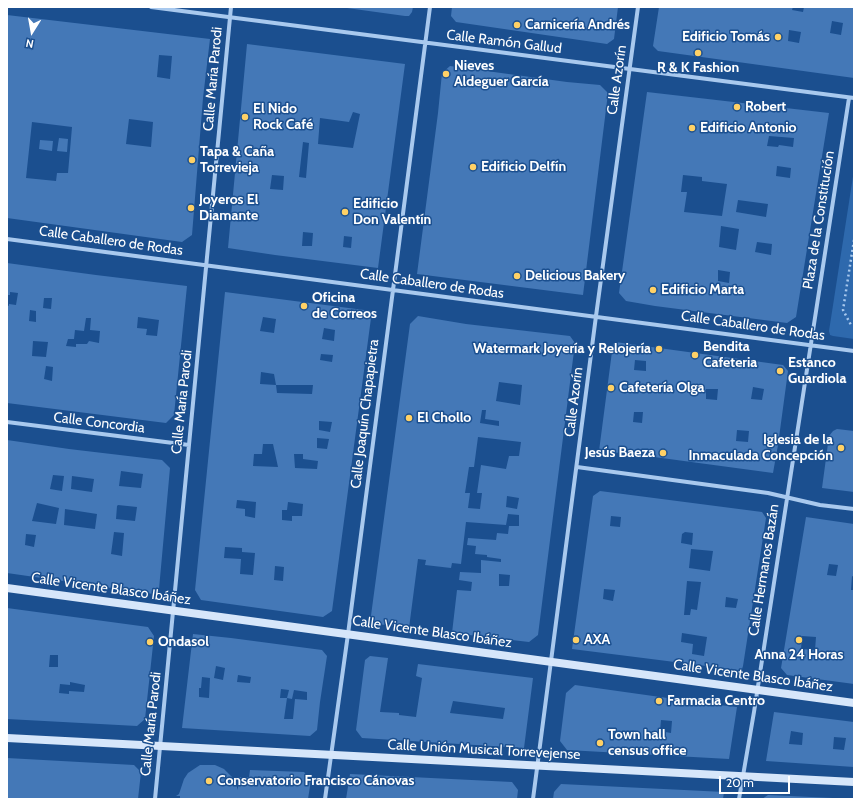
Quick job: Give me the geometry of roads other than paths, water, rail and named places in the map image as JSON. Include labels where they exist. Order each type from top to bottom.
[{"type":"street","name":"Calle Ramón Gallud","points":[[151,7],[854,98]]},
{"type":"street","name":"Calle María Parodi","points":[[155,799],[231,7]]},
{"type":"street","name":"Calle Joaquín Chapapietra","points":[[325,799],[430,7]]},
{"type":"street","name":"Calle Azorín","points":[[533,799],[638,7]]},
{"type":"street","name":"Plaza de la Constitución","points":[[810,345],[849,98]]},
{"type":"street","name":"Calle Caballero de Rodas","points":[[7,239],[854,351]]},
{"type":"street","name":"Calle Hermanos Bazán","points":[[739,799],[810,345]]},
{"type":"street","name":"Calle Concordia","points":[[7,422],[189,445]]},
{"type":"street","points":[[577,467],[768,493],[820,505],[854,509]]},
{"type":"street","name":"Calle Vicente Blasco Ibáñez","points":[[7,588],[854,703]]},
{"type":"street","name":"Calle Unión Musical Torrevejense","points":[[7,738],[854,782]]},
{"type":"place","name":"Carnicería Andrés","points":[[517,25]]},
{"type":"place","name":"Edificio Tomás","points":[[778,37]]},
{"type":"place","name":"R & K Fashion","points":[[698,53]]},
{"type":"place","name":"Nieves Aldeguer García","points":[[446,74]]},
{"type":"place","name":"Robert","points":[[737,107]]},
{"type":"place","name":"El Nido Rock Café","points":[[245,117]]},
{"type":"place","name":"Edificio Antonio","points":[[692,128]]},
{"type":"place","name":"Tapa & Caña Torrevieja","points":[[192,160]]},
{"type":"place","name":"Edificio Delfín","points":[[473,167]]},
{"type":"place","name":"Joyeros El Diamante","points":[[191,208]]},
{"type":"place","name":"Edificio Don Valentín","points":[[345,212]]},
{"type":"place","name":"Delicious Bakery","points":[[517,276]]},
{"type":"place","name":"Edificio Marta","points":[[653,290]]},
{"type":"place","name":"Oficina de Correos","points":[[304,306]]},
{"type":"place","name":"Watermark Joyería y Relojería","points":[[659,349]]},
{"type":"place","name":"Bendita Cafeteria","points":[[695,355]]},
{"type":"place","name":"Estanco Guardiola","points":[[780,371]]},
{"type":"place","name":"Cafetería Olga","points":[[611,388]]},
{"type":"place","name":"El Chollo","points":[[409,418]]},
{"type":"place","name":"Iglesia de la Inmaculada Concepción","points":[[841,448]]},
{"type":"place","name":"Jesús Baeza","points":[[663,453]]},
{"type":"place","name":"AXA","points":[[576,640]]},
{"type":"place","name":"Anna 24 Horas","points":[[799,640]]},
{"type":"place","name":"Ondasol","points":[[150,642]]},
{"type":"place","name":"Farmacia Centro","points":[[659,701]]},
{"type":"place","name":"Town hall census office","points":[[600,743]]},
{"type":"place","name":"Conservatorio Francisco Cánovas","points":[[209,781]]}]
